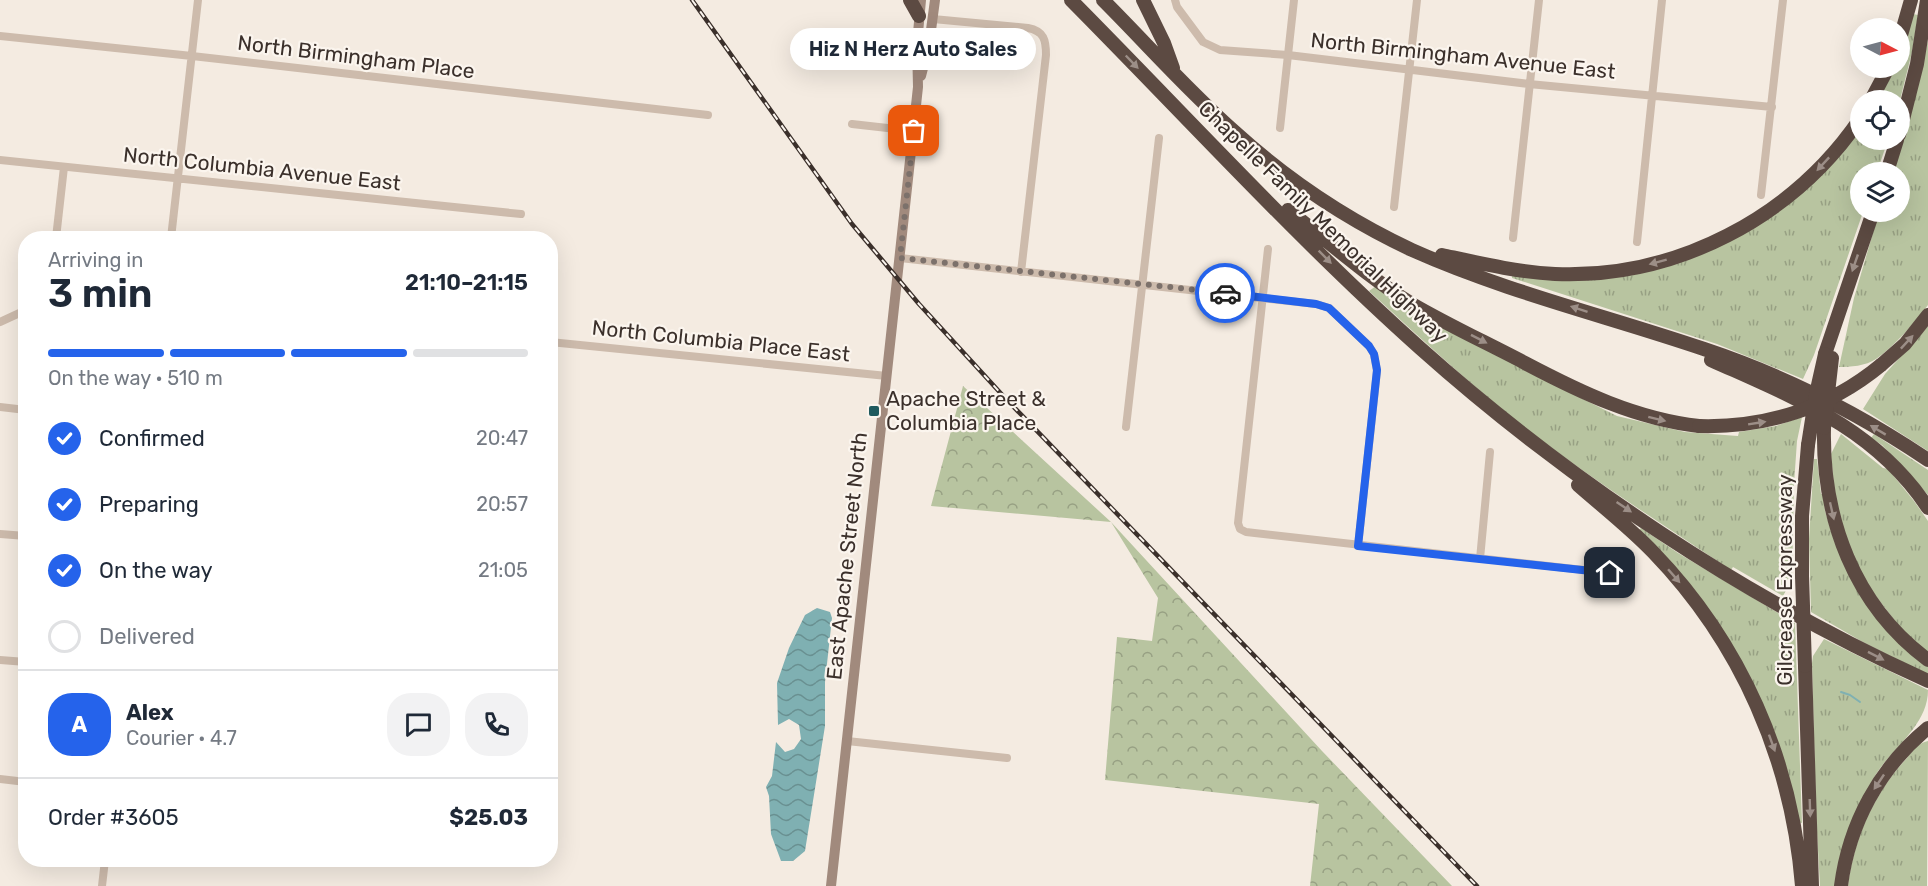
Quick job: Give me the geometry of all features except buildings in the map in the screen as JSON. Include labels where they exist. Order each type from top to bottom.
[{"type":"highway","points":[[910,0],[926,17]]},
{"type":"highway","name":"Chapelle Family Memorial Highway","points":[[1071,0],[1362,294],[1421,349],[1477,396],[1589,483],[1700,557],[1781,606],[1928,681]]},
{"type":"highway","name":"Chapelle Family Memorial Highway","points":[[1103,0],[1234,132],[1278,168],[1331,205],[1411,249],[1477,275],[1725,357],[1801,389],[1863,421],[1928,460]]},
{"type":"highway","points":[[1143,0],[1164,43],[1175,73]]},
{"type":"highway","points":[[1906,18],[1911,0]]},
{"type":"highway","points":[[1910,92],[1917,64],[1927,0]]},
{"type":"highway","points":[[1411,249],[1515,270],[1556,274],[1598,273],[1645,266],[1670,259],[1732,233],[1773,208],[1814,174],[1850,133]]},
{"type":"highway","points":[[1239,171],[1374,279],[1413,304],[1552,377],[1608,403],[1659,419],[1699,426],[1737,426],[1784,417],[1804,410],[1848,389],[1881,365],[1905,344],[1928,315]]},
{"type":"highway","points":[[1870,222],[1837,315],[1829,355],[1824,428],[1826,483],[1832,515],[1854,574],[1886,621],[1902,639],[1928,660]]},
{"type":"highway","points":[[1635,327],[1791,396],[1857,433],[1892,463],[1916,490],[1928,508]]},
{"type":"highway","name":"Gilcrease Expressway","points":[[1812,886],[1802,516],[1808,445],[1816,394],[1829,355]]},
{"type":"highway","points":[[1477,396],[1652,551],[1685,588],[1715,629],[1733,657],[1755,701],[1779,762],[1794,823],[1802,886]]},
{"type":"highway","points":[[1841,886],[1847,852],[1863,810],[1875,787],[1889,768],[1922,733]]},
{"type":"main road","name":"East Apache Street North","points":[[921,0],[926,17]]},
{"type":"main road","name":"East Apache Street North","points":[[831,886],[914,131],[918,87],[917,53],[926,17],[935,0]]},
{"type":"street","points":[[172,231],[198,0]]},
{"type":"street","name":"North Birmingham Avenue East","points":[[1175,0],[1203,42],[1220,50],[1288,55],[1529,84],[1772,107]]},
{"type":"street","points":[[1280,128],[1294,0]]},
{"type":"street","points":[[1394,207],[1417,0]]},
{"type":"street","points":[[1513,238],[1539,0]]},
{"type":"street","points":[[1637,242],[1662,0]]},
{"type":"street","points":[[1761,195],[1783,0]]},
{"type":"street","points":[[926,17],[1028,28],[1039,31],[1045,40],[1046,55],[1021,272]]},
{"type":"street","name":"North Birmingham Place","points":[[0,36],[708,115]]},
{"type":"street","points":[[852,124],[914,131]]},
{"type":"street","points":[[1126,427],[1159,138]]},
{"type":"street","name":"North Columbia Avenue East","points":[[0,160],[521,214]]},
{"type":"street","points":[[57,231],[64,167]]},
{"type":"street","points":[[1268,249],[1238,523],[1240,529],[1246,532],[1358,546],[1610,573]]},
{"type":"street","points":[[900,258],[1316,304],[1329,308],[1369,346],[1376,361],[1377,370],[1358,546]]},
{"type":"street","points":[[0,322],[18,314]]},
{"type":"street","name":"North Columbia Place East","points":[[558,343],[887,376]]},
{"type":"street","points":[[0,407],[18,409]]},
{"type":"street","points":[[1480,559],[1490,452]]},
{"type":"street","points":[[0,534],[18,535]]},
{"type":"street","points":[[0,660],[18,661]]},
{"type":"street","points":[[847,741],[1007,758]]},
{"type":"street","points":[[0,779],[18,781]]},
{"type":"street","points":[[102,886],[104,867]]},
{"type":"green space","points":[[1913,14],[1918,15],[1910,60],[1910,23]]},
{"type":"green space","points":[[1928,40],[1928,305],[1897,341],[1876,359],[1863,365],[1839,367],[1854,298],[1876,222],[1910,222],[1910,162],[1896,162],[1899,150],[1910,150],[1910,111]]},
{"type":"green space","points":[[1888,78],[1906,78],[1902,90],[1881,90]]},
{"type":"green space","points":[[1850,135],[1850,150],[1885,150],[1880,162],[1850,162],[1850,222],[1860,222],[1814,355],[1803,379],[1717,344],[1512,278],[1512,274],[1589,277],[1744,231]]},
{"type":"green space","points":[[1376,286],[1617,416],[1685,432],[1738,436],[1739,432],[1776,426],[1802,417],[1797,441],[1794,484],[1792,579],[1783,596],[1733,567],[1731,570],[1537,437],[1474,386],[1369,291]]},
{"type":"green space","points":[[1928,326],[1928,451],[1863,409],[1885,374]]},
{"type":"green space","points":[[963,386],[1111,522],[931,506]]},
{"type":"green space","points":[[1841,434],[1883,468],[1888,469],[1928,521],[1928,652],[1908,638],[1862,578],[1837,516],[1831,454]]},
{"type":"green space","points":[[1874,434],[1928,470],[1928,495],[1882,445],[1871,438]]},
{"type":"green space","points":[[1814,459],[1817,459],[1825,511],[1835,543],[1849,575],[1907,651],[1928,667],[1928,675],[1861,641],[1811,612],[1809,539]]},
{"type":"green space","points":[[1111,522],[1322,751],[1452,886],[1310,886],[1319,804],[1105,780],[1117,637],[1152,641],[1158,598]]},
{"type":"green space","points":[[1641,528],[1678,553],[1795,623],[1802,823],[1798,822],[1757,695],[1637,532]]},
{"type":"green space","points":[[1824,639],[1928,690],[1924,711],[1913,730],[1884,763],[1867,791],[1854,822],[1835,886],[1820,886],[1816,814],[1812,663],[1813,656]]},
{"type":"green space","points":[[1928,741],[1927,886],[1848,886],[1855,851],[1875,801],[1914,750],[1921,743]]},
{"type":"water","points":[[817,608],[830,612],[832,618],[825,682],[825,726],[805,851],[793,861],[781,861],[771,834],[769,796],[766,787],[772,776],[776,742],[785,752],[794,749],[801,739],[799,725],[789,719],[778,725],[777,683],[789,648],[805,615]]},
{"type":"waterway","points":[[1841,692],[1860,702]]},
{"type":"railway","points":[[692,0],[852,224],[919,304],[1006,399],[1477,886]]},
{"type":"way so far","points":[[914,131],[900,258],[1225,293]]},
{"type":"place","name":"Hiz N Herz Auto Sales","points":[[914,131]]},
{"type":"place","name":"Apache Street & Columbia Place","points":[[874,411]]},
{"type":"route","points":[[1225,293],[1316,304],[1329,308],[1369,346],[1374,354],[1377,370],[1358,546],[1610,573]]}]
